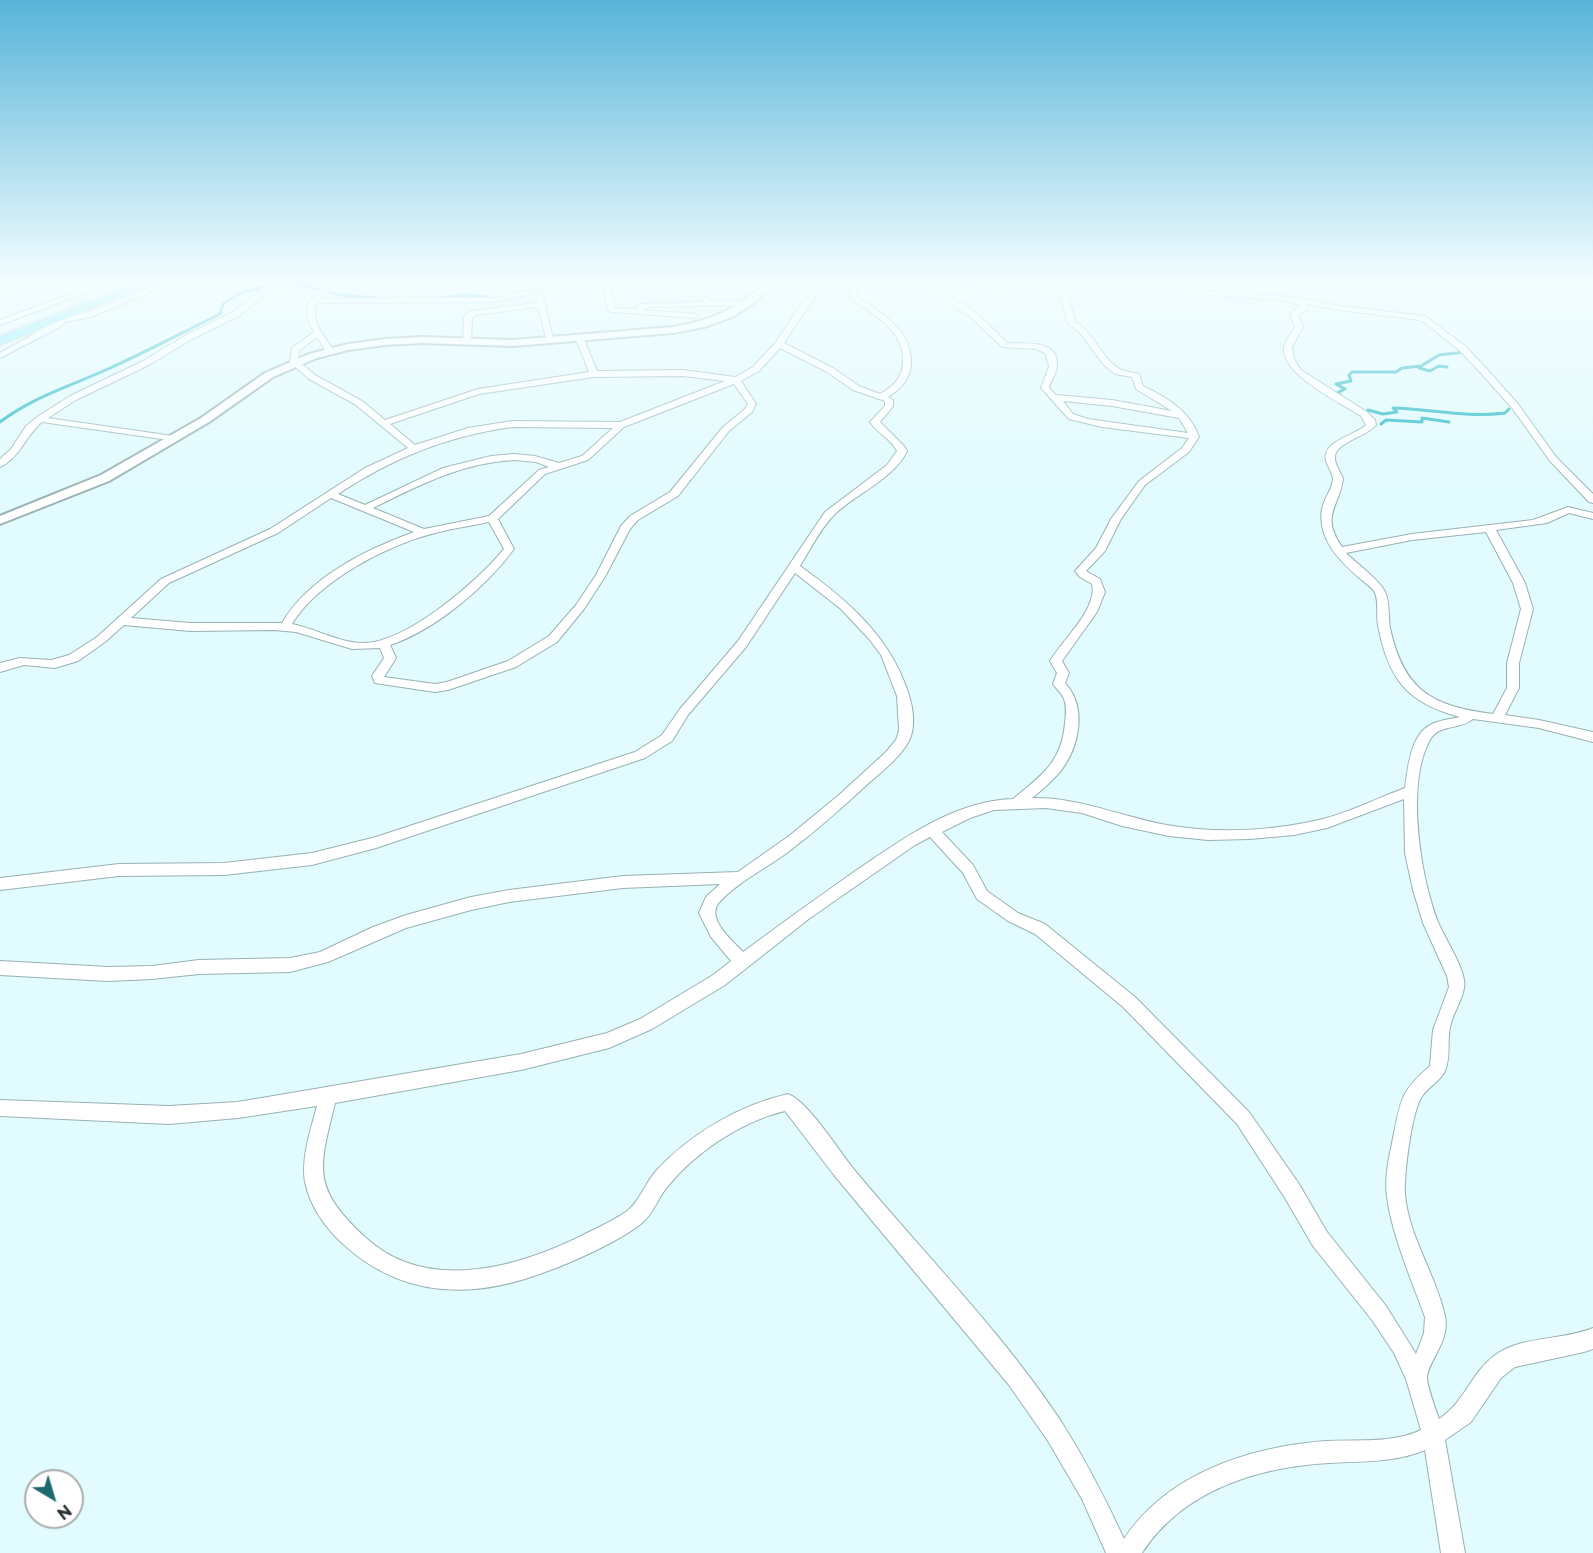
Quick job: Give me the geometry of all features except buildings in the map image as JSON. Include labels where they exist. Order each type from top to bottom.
[{"type":"street","points":[[0,464],[15,451],[29,428],[40,419],[73,398],[162,353]]},
{"type":"street","points":[[295,353],[294,363],[300,370],[359,403],[414,449]]},
{"type":"street","points":[[1,519],[105,478],[205,420],[269,375],[294,363],[323,353]]},
{"type":"street","points":[[586,353],[594,375]]},
{"type":"street","points":[[285,627],[298,605],[364,558],[423,532],[493,518],[542,472],[585,458],[621,425],[736,380],[756,369],[770,353]]},
{"type":"street","points":[[0,884],[119,870],[224,869],[321,857],[366,845],[640,755],[657,746],[668,738],[684,712],[742,644],[829,514],[899,458],[902,451],[900,444],[877,427],[874,422],[889,406],[889,400],[856,388],[830,370],[798,353]]},
{"type":"street","points":[[883,396],[903,381],[908,353]]},
{"type":"street","points":[[1051,353],[1053,368],[1045,388],[1048,395],[1059,401],[1065,413],[1082,421],[1168,430],[1194,437]]},
{"type":"street","points":[[1018,803],[1056,768],[1067,753],[1071,741],[1074,706],[1072,699],[1059,684],[1063,673],[1056,661],[1085,622],[1096,600],[1099,587],[1080,571],[1101,549],[1116,519],[1142,483],[1186,450],[1194,437],[1192,428],[1162,398],[1137,385],[1136,376],[1116,372],[1098,353]]},
{"type":"street","points":[[1290,353],[1295,367],[1304,377],[1370,420],[1368,430],[1337,446],[1331,452],[1330,459],[1338,475],[1338,482],[1328,507],[1326,522],[1338,551],[1379,590],[1383,597],[1386,637],[1401,673],[1412,691],[1441,707],[1593,737]]},
{"type":"street","points":[[1467,353],[1515,406],[1553,459],[1593,500]]},
{"type":"street","points":[[384,423],[478,392],[594,375],[682,373],[736,380],[752,404],[749,410],[726,429],[674,494],[634,518],[625,528],[580,607],[553,639],[512,664],[489,674],[435,688],[379,681],[378,676],[390,658],[384,644]]},
{"type":"street","points":[[1053,397],[1112,403],[1180,415]]},
{"type":"street","points":[[40,419],[172,439]]},
{"type":"street","points":[[0,668],[18,662],[49,665],[68,660],[122,621],[130,611],[165,581],[274,531],[368,470],[414,449],[471,430],[512,424],[621,425]]},
{"type":"street","points":[[364,509],[422,481],[481,461],[506,458],[534,459],[556,466]]},
{"type":"street","points":[[330,494],[423,532]]},
{"type":"street","points":[[1338,551],[1412,537],[1547,520],[1569,510],[1593,516]]},
{"type":"street","points":[[122,621],[189,627],[285,627],[354,645],[373,647],[384,644],[442,610],[494,569],[509,549],[508,540],[496,527],[493,518]]},
{"type":"street","points":[[1489,528],[1519,583],[1527,609],[1513,663],[1513,688],[1498,717]]},
{"type":"street","points":[[743,963],[710,924],[707,914],[709,904],[739,878],[795,839],[861,783],[902,740],[906,723],[906,708],[900,682],[886,653],[870,630],[847,606],[794,566]]},
{"type":"street","points":[[1416,1376],[1431,1345],[1436,1329],[1435,1317],[1401,1219],[1396,1196],[1397,1166],[1409,1104],[1416,1089],[1436,1071],[1440,1061],[1441,1030],[1457,987],[1455,976],[1431,922],[1420,890],[1412,853],[1411,791],[1416,762],[1424,737],[1435,727],[1464,720],[1471,714]]},
{"type":"street","points":[[0,1108],[169,1115],[238,1110],[520,1062],[609,1040],[646,1024],[688,1000],[743,963],[805,914],[910,841],[964,814],[994,805],[1046,803],[1082,808],[1122,821],[1169,831],[1208,835],[1250,834],[1294,830],[1327,823],[1411,791]]},
{"type":"street","points":[[931,829],[968,869],[982,895],[1013,917],[1040,929],[1066,949],[1136,1008],[1232,1104],[1292,1191],[1320,1239],[1379,1313],[1401,1346],[1416,1376],[1433,1435],[1453,1553]]},
{"type":"street","points":[[0,968],[88,974],[147,973],[195,968],[305,963],[406,922],[483,900],[617,882],[674,878],[739,878]]},
{"type":"street","points":[[328,1096],[315,1149],[313,1187],[322,1208],[339,1228],[370,1255],[410,1275],[451,1280],[494,1278],[547,1263],[590,1242],[636,1216],[660,1181],[682,1158],[758,1111],[788,1102],[800,1114],[861,1196],[1024,1386],[1076,1466],[1104,1515],[1118,1553]]},
{"type":"street","points":[[1128,1553],[1137,1536],[1158,1513],[1198,1485],[1254,1464],[1295,1454],[1391,1449],[1413,1444],[1433,1435],[1463,1414],[1497,1366],[1510,1357],[1584,1342],[1593,1338]]},
{"type":"waterway","points":[[0,422],[39,399],[139,353]]},
{"type":"waterway","points":[[1341,396],[1337,393],[1345,389],[1336,384],[1351,381],[1349,375],[1352,372],[1396,372],[1402,368],[1421,366],[1439,355],[1452,353]]},
{"type":"waterway","points":[[1419,368],[1430,371],[1439,366],[1447,367]]},
{"type":"waterway","points":[[1368,410],[1383,414],[1397,412],[1393,408],[1491,414],[1505,413],[1509,409]]},
{"type":"waterway","points":[[1381,424],[1386,420],[1422,422],[1422,418],[1449,422]]}]
